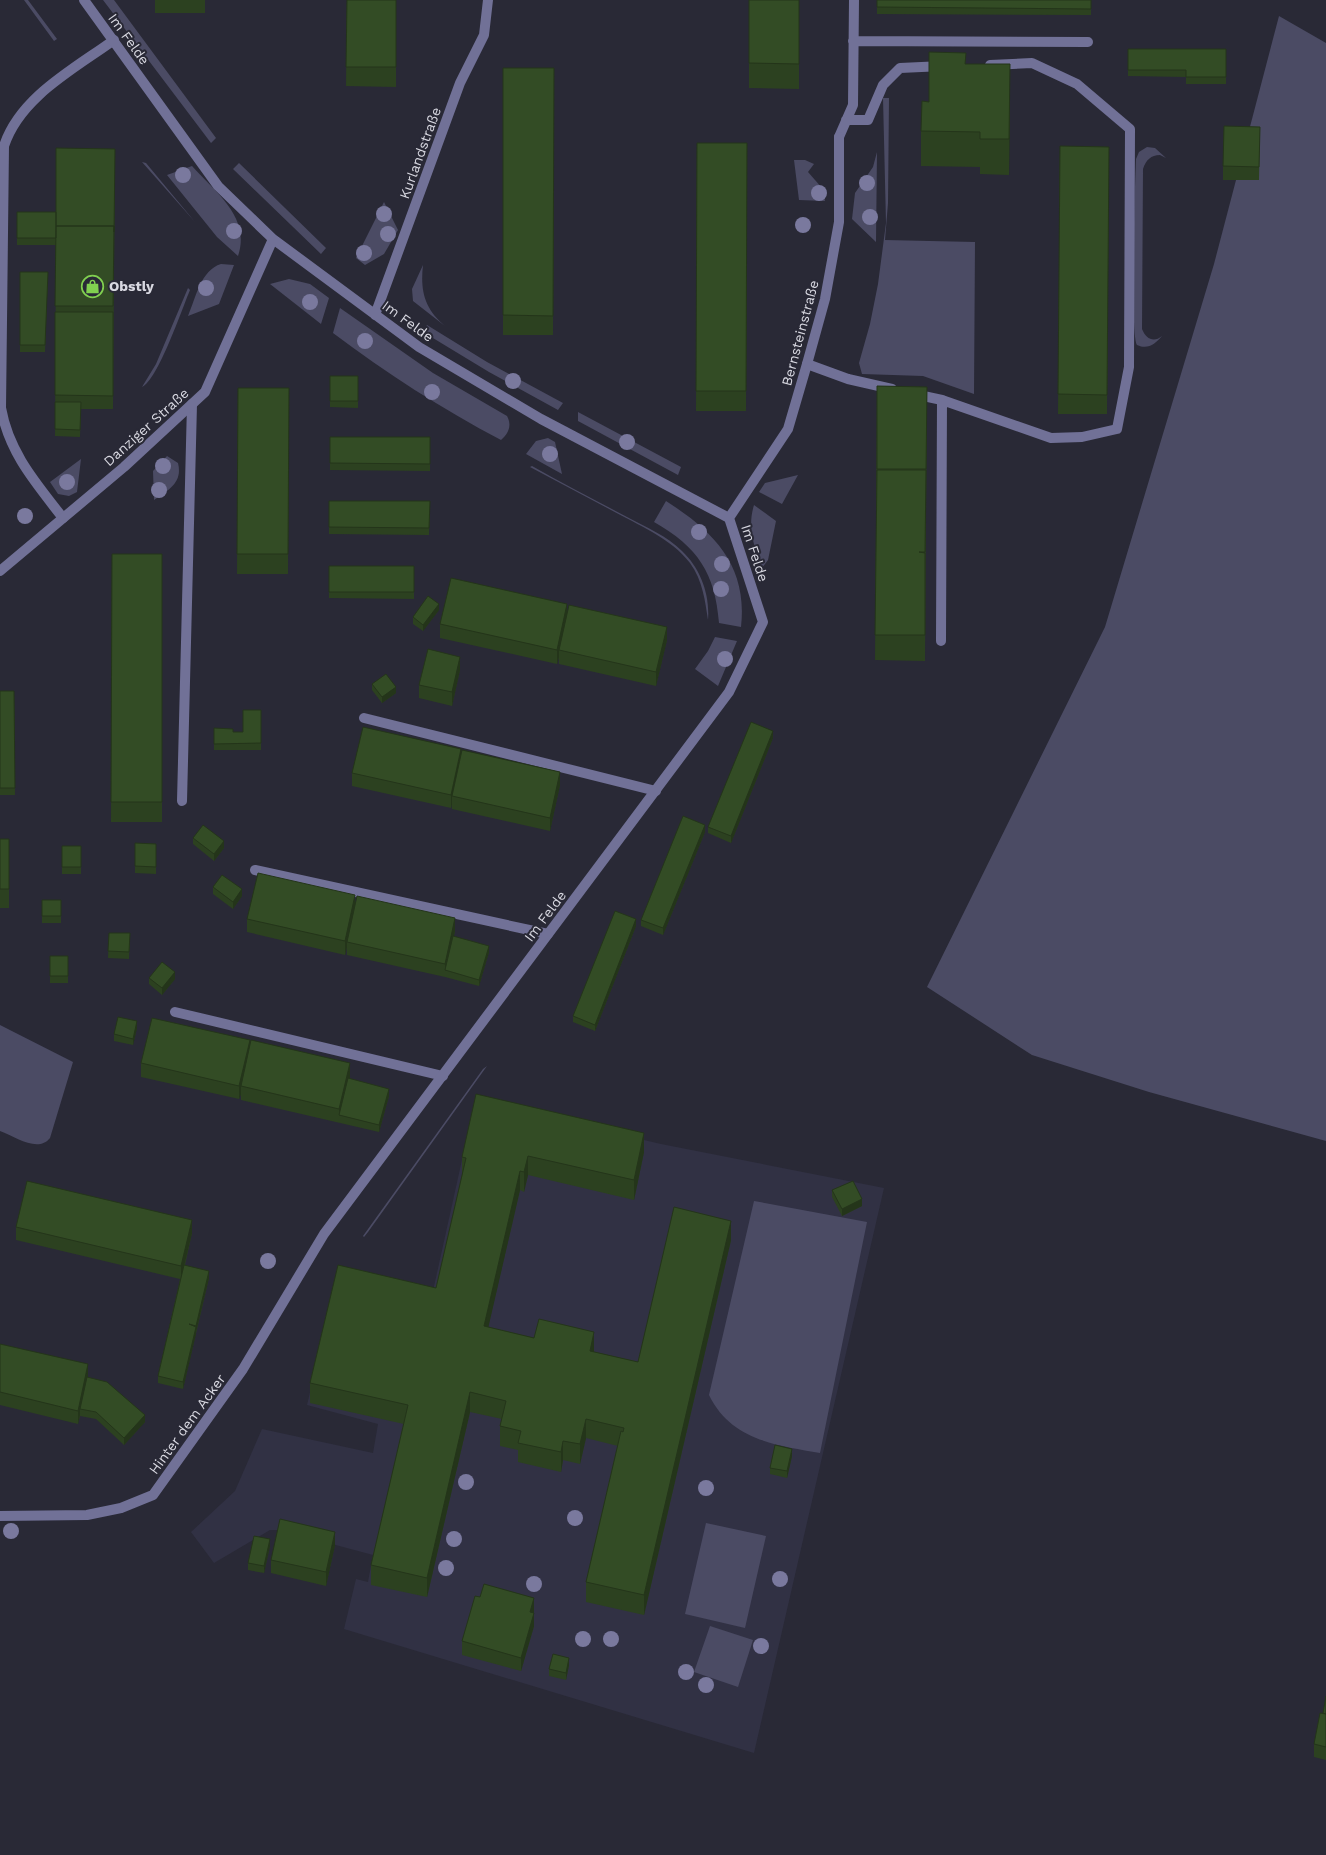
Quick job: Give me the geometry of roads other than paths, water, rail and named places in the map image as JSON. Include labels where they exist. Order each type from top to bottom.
[{"type":"street","name":"Im Felde","points":[[84,0],[218,186],[273,239],[419,347],[541,419],[729,518],[763,622],[729,692],[324,1234]]},
{"type":"street","name":"Kurlandstraße","points":[[375,315],[460,83],[484,35],[488,0]]},
{"type":"street","points":[[854,0],[853,105],[846,120],[868,120],[883,85],[900,68],[956,66]]},
{"type":"street","points":[[63,518],[17,456],[6,431],[2,408],[4,146],[16,119],[28,106],[54,83],[114,40]]},
{"type":"street","points":[[853,42],[1088,42]]},
{"type":"street","points":[[807,364],[848,379],[942,400],[1051,438],[1082,437],[1117,429],[1129,367],[1130,129],[1076,84],[1032,63],[975,65]]},
{"type":"street","name":"Bernsteinstraße","points":[[729,518],[788,429],[825,299],[839,222],[839,137],[846,120]]},
{"type":"street","name":"Danziger Straße","points":[[0,571],[124,468],[205,392],[273,239]]},
{"type":"street","points":[[941,641],[942,400]]},
{"type":"street","points":[[182,801],[192,404]]},
{"type":"street","points":[[364,718],[656,791]]},
{"type":"street","points":[[255,870],[548,934]]},
{"type":"street","points":[[175,1012],[443,1076]]},
{"type":"street","name":"Hinter dem Acker","points":[[0,1516],[87,1515],[121,1508],[153,1495],[243,1369],[324,1234]]},
{"type":"place","name":"Obstly","points":[[93,286]]}]
